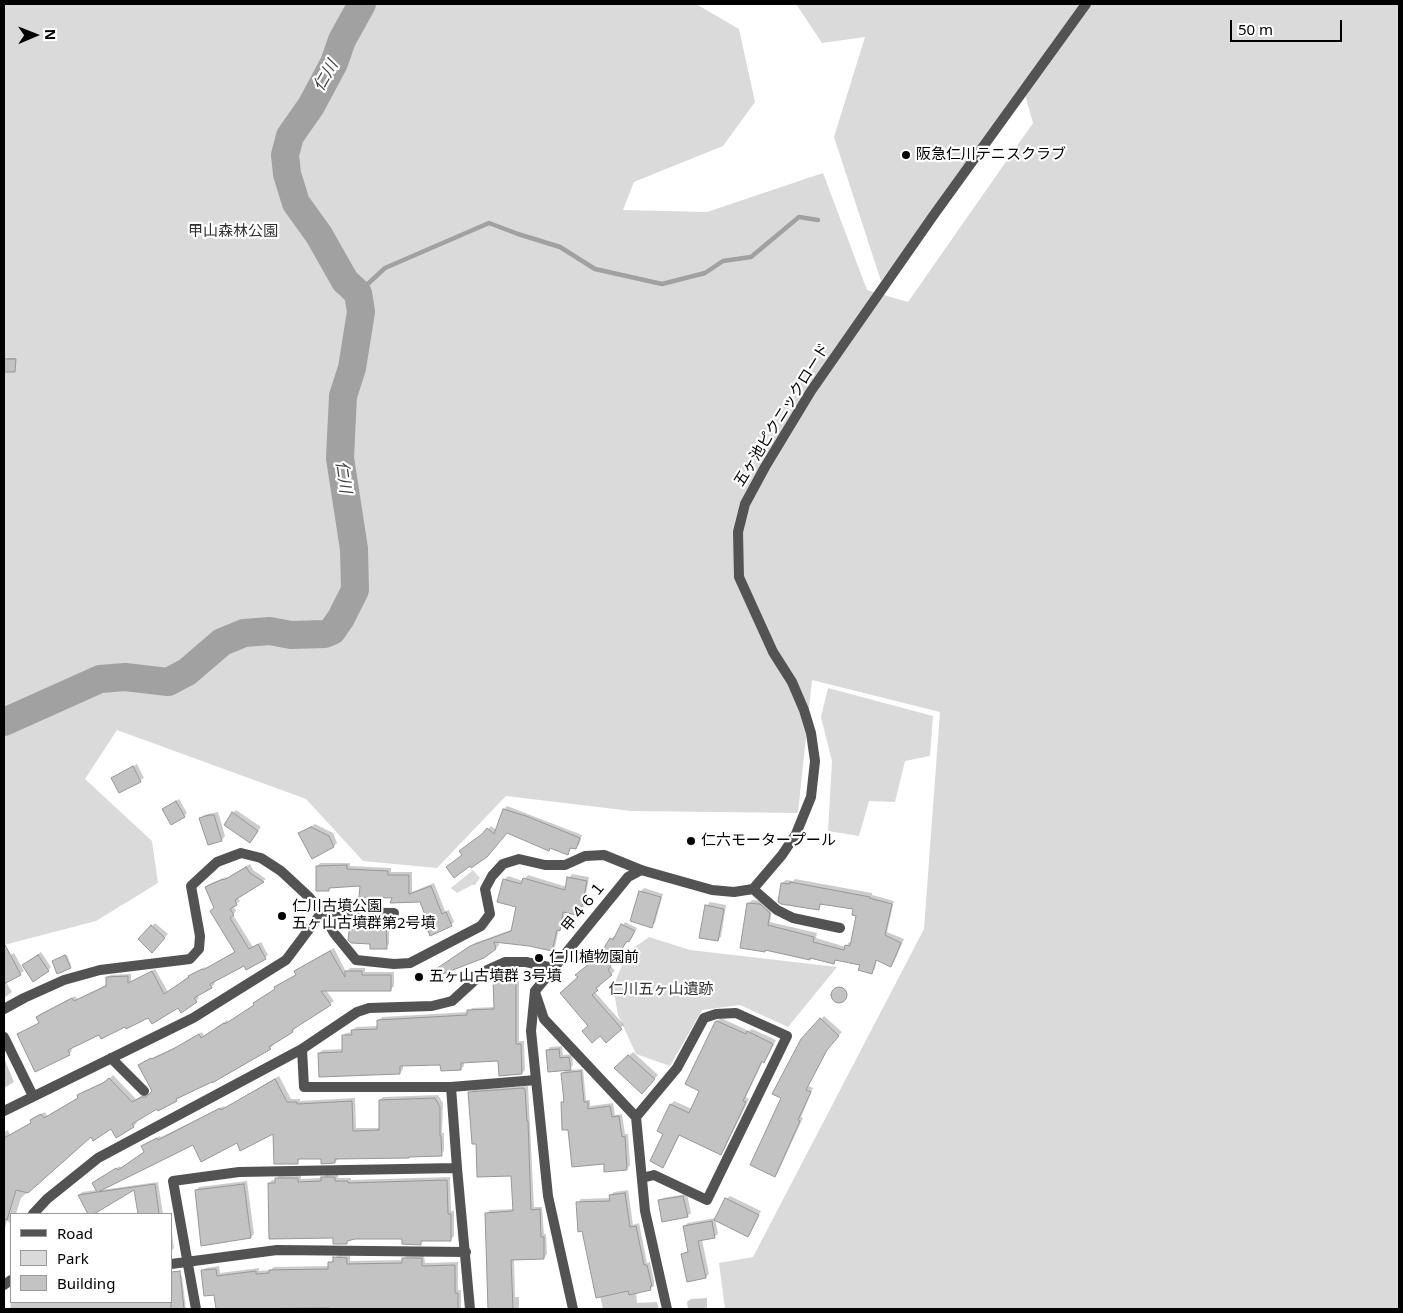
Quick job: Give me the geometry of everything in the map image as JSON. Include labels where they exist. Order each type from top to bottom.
[{"type":"street","name":"五ヶ池ピクニックロード","points":[[753,889],[782,855],[796,834],[811,797],[815,761],[811,733],[804,710],[792,682],[773,652],[739,577],[738,532],[745,504],[811,391],[933,216],[1086,4]]},
{"type":"street","points":[[4,1009],[64,980],[100,970],[190,960],[199,949],[200,936],[191,886],[217,862],[241,853],[261,858],[281,871],[309,897],[322,912],[334,934],[356,960],[410,964],[481,926],[490,914],[485,889],[492,876],[503,864],[519,859],[545,865],[565,865],[585,856],[604,855],[642,870],[712,890],[734,892],[753,889],[777,910],[793,918],[840,928]]},
{"type":"street","name":"甲４６１","points":[[534,991],[628,878],[642,870]]},
{"type":"street","points":[[322,912],[394,913]]},
{"type":"street","points":[[4,1111],[192,1018],[286,960],[322,912]]},
{"type":"street","points":[[33,1213],[47,1199],[98,1158],[302,1049],[357,1012],[369,1008],[432,1006],[452,1001],[486,971],[505,962],[526,962],[553,968]]},
{"type":"street","points":[[534,991],[531,1031],[548,1196],[573,1309]]},
{"type":"street","points":[[534,991],[544,1019],[636,1117],[645,1211],[667,1309]]},
{"type":"street","points":[[636,1117],[677,1068],[704,1018],[716,1014],[736,1012],[787,1036],[707,1200],[654,1175],[642,1178]]},
{"type":"street","points":[[4,1037],[33,1096]]},
{"type":"street","points":[[302,1049],[304,1087],[451,1087],[536,1080]]},
{"type":"street","points":[[111,1058],[144,1092]]},
{"type":"street","points":[[451,1087],[470,1309]]},
{"type":"street","points":[[196,1309],[173,1181],[239,1172],[457,1168]]},
{"type":"street","points":[[172,1264],[278,1250],[466,1252]]},
{"type":"green space","name":"甲山森林公園","points":[[4,4],[696,4],[739,29],[755,102],[723,146],[634,182],[623,210],[707,212],[823,173],[867,290],[908,302],[1033,123],[1022,84],[960,174],[881,281],[834,137],[865,37],[822,43],[796,4],[1399,4],[1399,1309],[725,1309],[719,1263],[753,1257],[924,929],[940,712],[812,680],[798,813],[631,811],[506,796],[437,868],[363,861],[306,799],[117,730],[85,779],[152,841],[158,883],[96,921],[4,945]]},
{"type":"green space","points":[[828,688],[933,716],[930,756],[905,761],[895,802],[869,801],[859,836],[828,831],[832,761],[821,717]]},
{"type":"green space","points":[[473,870],[480,878],[475,885],[457,893],[451,888]]},
{"type":"green space","name":"仁川五ヶ山遺跡","points":[[649,937],[690,950],[837,967],[788,1027],[740,1005],[702,1010],[670,1066],[636,1054],[618,1015],[613,987],[627,953]]},
{"type":"building","points":[[4,359],[16,359],[15,372],[4,372]]},
{"type":"building","points":[[133,766],[141,782],[119,793],[111,778]]},
{"type":"building","points":[[176,801],[185,817],[171,825],[162,809]]},
{"type":"building","points":[[503,809],[526,816],[580,838],[576,849],[570,848],[568,855],[550,848],[549,851],[507,833],[487,857],[471,868],[470,866],[454,878],[446,867],[462,855],[459,851],[487,828],[494,834]]},
{"type":"building","points":[[232,812],[258,831],[250,843],[224,825]]},
{"type":"building","points":[[214,815],[222,841],[208,845],[199,818]]},
{"type":"building","points":[[311,827],[329,836],[334,847],[312,859],[298,833]]},
{"type":"building","points":[[347,865],[347,869],[388,871],[388,875],[409,875],[409,894],[431,886],[442,914],[446,912],[452,926],[430,936],[424,921],[427,920],[420,902],[390,903],[392,898],[359,897],[360,886],[329,888],[329,891],[316,891],[316,866]]},
{"type":"building","points":[[246,867],[250,873],[264,882],[235,900],[237,905],[230,909],[234,915],[230,918],[249,949],[258,944],[266,959],[246,970],[244,966],[210,984],[212,988],[194,998],[197,1002],[181,1013],[178,1008],[152,1024],[148,1018],[101,1039],[99,1035],[68,1050],[70,1055],[35,1072],[17,1034],[39,1023],[36,1017],[72,998],[74,1001],[106,986],[106,977],[128,976],[128,983],[152,971],[164,994],[188,976],[235,952],[210,911],[214,908],[205,887],[224,880]]},
{"type":"building","points":[[567,877],[587,881],[580,916],[563,912],[560,931],[557,930],[552,951],[494,942],[496,949],[484,958],[432,978],[430,973],[470,946],[511,931],[516,907],[497,902],[503,879],[521,884],[523,878],[565,890]]},
{"type":"building","points":[[790,882],[870,897],[892,904],[885,935],[901,943],[891,967],[876,960],[872,974],[858,970],[860,965],[835,960],[834,964],[765,950],[765,952],[740,948],[747,903],[760,904],[770,913],[768,925],[814,937],[813,942],[844,950],[845,945],[850,946],[856,916],[852,915],[853,909],[820,904],[819,910],[781,904],[778,902],[781,883],[790,884]]},
{"type":"building","points":[[639,891],[661,897],[652,928],[630,921]]},
{"type":"building","points":[[705,905],[724,909],[718,941],[699,938]]},
{"type":"building","points":[[350,924],[386,925],[387,949],[370,949],[370,944],[351,943],[348,940]]},
{"type":"building","points":[[621,924],[635,931],[608,970],[612,975],[596,988],[598,990],[592,995],[622,1029],[606,1043],[600,1036],[592,1043],[582,1031],[588,1026],[560,993],[578,977],[575,975],[599,956],[610,938],[613,940]]},
{"type":"building","points":[[151,925],[165,938],[152,953],[138,939]]},
{"type":"building","points":[[4,943],[21,975],[4,984]]},
{"type":"building","points":[[330,951],[345,977],[345,971],[362,971],[362,975],[391,975],[391,991],[321,991],[331,1005],[292,1030],[293,1032],[269,1047],[271,1049],[212,1083],[176,1099],[177,1101],[158,1111],[157,1109],[132,1124],[134,1127],[116,1138],[111,1129],[93,1141],[91,1137],[28,1193],[16,1190],[7,1220],[4,1219],[4,1138],[31,1123],[30,1120],[41,1114],[44,1118],[78,1098],[77,1095],[103,1083],[109,1078],[132,1102],[141,1097],[146,1097],[152,1091],[138,1065],[173,1049],[199,1034],[201,1038],[225,1024],[254,1005],[253,1003],[275,989],[274,987],[296,975],[294,971]]},
{"type":"building","points":[[38,955],[49,971],[33,982],[22,965]]},
{"type":"building","points":[[65,955],[71,968],[57,974],[52,961]]},
{"type":"building","points":[[516,978],[516,1044],[521,1044],[522,1074],[499,1076],[498,1061],[461,1063],[461,1070],[441,1071],[440,1065],[400,1066],[400,1074],[319,1077],[318,1053],[342,1052],[342,1035],[352,1035],[351,1030],[377,1029],[377,1020],[467,1015],[467,1010],[494,1009],[493,979]]},
{"type":"building","points":[[839,987],[847,995],[839,1003],[831,995]]},
{"type":"building","points":[[820,1018],[839,1036],[827,1050],[806,1090],[811,1092],[775,1177],[750,1165],[781,1098],[772,1094],[801,1039]]},
{"type":"building","points":[[717,1021],[746,1034],[747,1031],[773,1044],[764,1063],[762,1061],[743,1101],[746,1102],[721,1155],[679,1135],[663,1168],[650,1161],[663,1134],[657,1131],[670,1104],[689,1113],[699,1091],[685,1084]]},
{"type":"building","points":[[559,1049],[560,1058],[569,1057],[571,1070],[548,1072],[546,1050]]},
{"type":"building","points":[[628,1055],[655,1079],[642,1094],[614,1068]]},
{"type":"building","points":[[581,1071],[584,1102],[588,1102],[588,1109],[610,1106],[612,1117],[619,1116],[622,1137],[625,1136],[627,1170],[604,1172],[604,1164],[572,1167],[568,1130],[562,1130],[561,1102],[564,1102],[561,1073]]},
{"type":"building","points":[[275,1079],[287,1102],[297,1102],[297,1104],[352,1101],[353,1131],[379,1130],[379,1100],[435,1098],[440,1107],[442,1156],[335,1159],[335,1163],[321,1164],[321,1159],[298,1159],[298,1164],[274,1164],[273,1134],[240,1151],[237,1143],[201,1162],[193,1145],[98,1192],[155,1184],[159,1213],[138,1213],[134,1190],[96,1213],[87,1213],[78,1195],[97,1192],[92,1183],[116,1168],[118,1170],[144,1152],[141,1146],[157,1138],[158,1140],[220,1108],[221,1110]]},
{"type":"building","points":[[525,1089],[528,1121],[531,1210],[540,1209],[541,1237],[544,1237],[544,1259],[511,1260],[513,1309],[488,1309],[485,1213],[513,1211],[511,1176],[477,1177],[476,1144],[472,1144],[468,1092]]},
{"type":"building","points":[[321,1177],[335,1177],[335,1181],[348,1181],[348,1183],[447,1180],[448,1214],[451,1214],[451,1241],[421,1241],[421,1245],[402,1244],[402,1239],[355,1239],[347,1241],[347,1244],[333,1244],[333,1238],[269,1239],[268,1183],[275,1183],[275,1178],[298,1178],[298,1182],[321,1181]]},
{"type":"building","points":[[244,1184],[251,1238],[201,1246],[195,1190]]},
{"type":"building","points":[[625,1193],[630,1227],[636,1226],[644,1265],[647,1265],[652,1286],[650,1286],[651,1290],[629,1295],[628,1291],[596,1298],[582,1231],[578,1232],[576,1202],[610,1201],[609,1195]]},
{"type":"building","points":[[683,1196],[688,1217],[662,1222],[658,1200]]},
{"type":"building","points":[[725,1198],[759,1215],[748,1237],[714,1220]]},
{"type":"building","points":[[712,1221],[715,1238],[698,1241],[706,1278],[687,1282],[681,1254],[688,1252],[683,1226]]},
{"type":"building","points":[[333,1257],[347,1258],[347,1264],[402,1263],[402,1258],[422,1258],[422,1266],[455,1265],[455,1293],[458,1293],[458,1309],[216,1309],[214,1295],[204,1296],[201,1270],[216,1269],[217,1276],[256,1271],[256,1274],[269,1273],[269,1270],[328,1269],[328,1262],[333,1262]]},
{"type":"building","points":[[180,1271],[184,1309],[171,1309],[172,1272]]},
{"type":"waterway","name":"仁川","points":[[4,722],[100,679],[125,677],[168,682],[187,672],[222,642],[244,633],[270,631],[291,635],[325,634],[332,631],[341,618],[355,590],[354,549],[340,458],[343,396],[352,368],[361,312],[358,293],[345,281],[319,235],[296,203],[287,174],[285,155],[290,136],[311,106],[334,63],[342,40],[362,4]]},
{"type":"waterway","points":[[358,293],[385,268],[489,223],[560,247],[595,269],[662,284],[705,273],[723,261],[751,257],[799,217],[818,220]]},
{"type":"place","name":"阪急仁川テニスクラブ","points":[[906,155]]},
{"type":"place","name":"仁六モータープール","points":[[691,841]]},
{"type":"place","name":"仁川古墳公園 五ヶ山古墳群第2号墳","points":[[282,916]]},
{"type":"place","name":"仁川植物園前","points":[[539,958]]},
{"type":"place","name":"五ヶ山古墳群 3号墳","points":[[419,977]]}]
